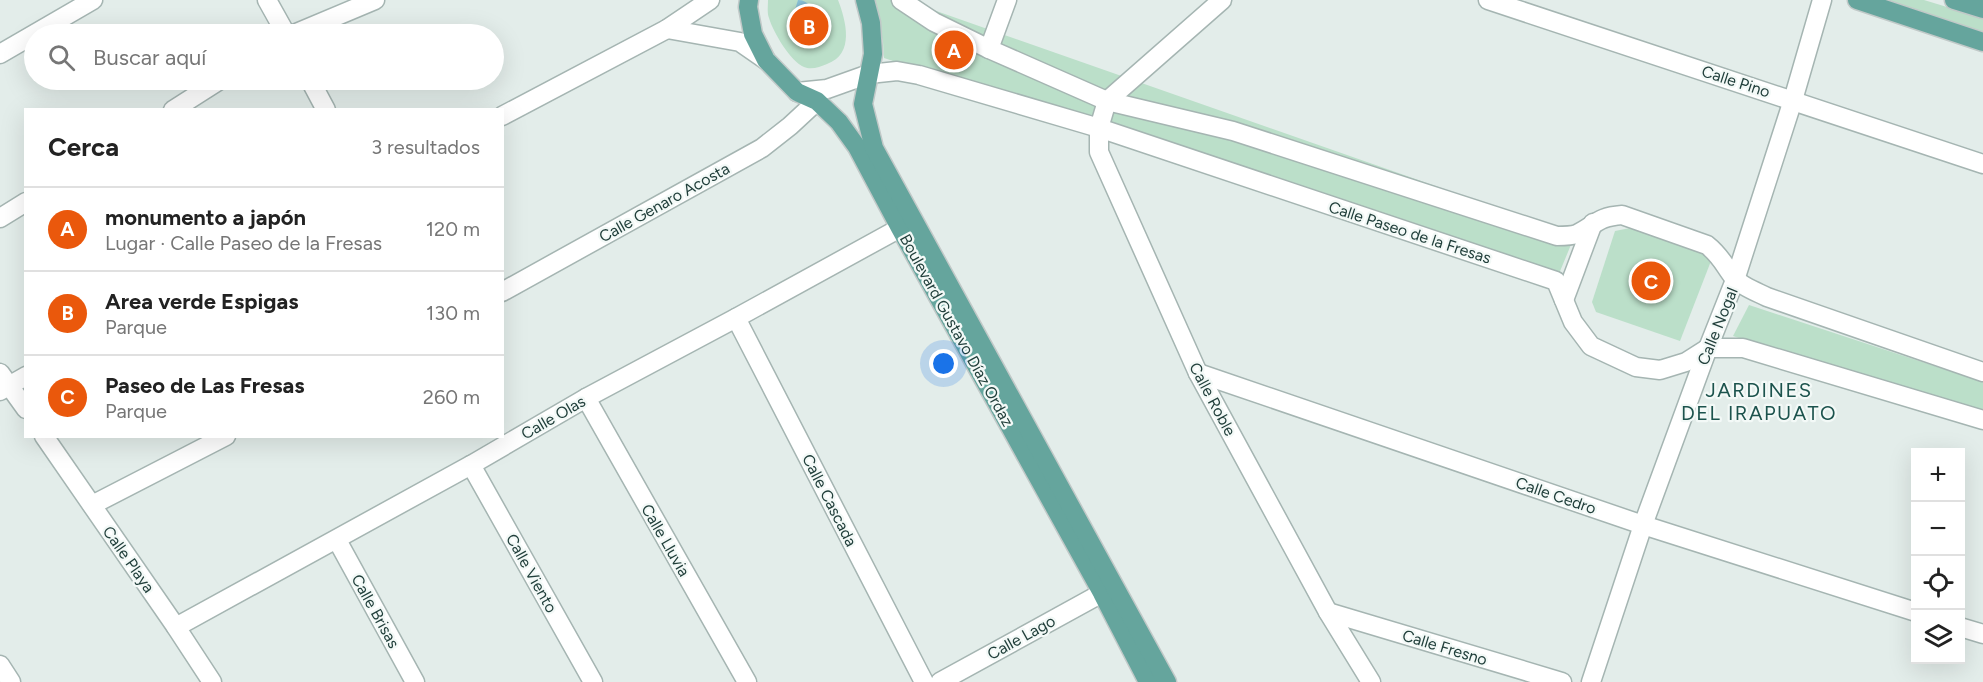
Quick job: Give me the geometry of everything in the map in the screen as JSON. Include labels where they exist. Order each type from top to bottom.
[{"type":"main road","name":"Boulevard Gustavo Díaz Ordaz","points":[[749,0],[748,7],[753,34],[766,60],[797,92],[817,100],[839,122],[857,147],[1102,593],[1148,682]]},
{"type":"main road","name":"Boulevard Gustavo Díaz Ordaz","points":[[865,0],[871,23],[873,54],[863,104],[874,148],[1167,682]]},
{"type":"main road","points":[[1857,0],[1983,42]]},
{"type":"main road","points":[[1954,0],[1983,9]]},
{"type":"street","points":[[52,24],[93,0]]},
{"type":"street","points":[[267,0],[280,24]]},
{"type":"street","points":[[318,24],[375,0]]},
{"type":"street","points":[[504,115],[667,29],[689,7],[710,0]]},
{"type":"street","points":[[901,0],[934,22],[989,49],[1107,101],[1233,131],[1557,236],[1575,235],[1607,216],[1622,215],[1707,245],[1717,252],[1735,280],[1767,297],[1983,372]]},
{"type":"street","points":[[989,49],[1007,0]]},
{"type":"street","points":[[1107,101],[1222,0]]},
{"type":"street","name":"Calle Pino","points":[[1488,0],[1983,164]]},
{"type":"street","name":"Calle Nogal","points":[[1591,682],[1643,525],[1707,348],[1735,280],[1793,100],[1822,0]]},
{"type":"street","points":[[689,7],[696,35]]},
{"type":"street","points":[[667,29],[740,42],[766,60]]},
{"type":"street","points":[[0,54],[24,40]]},
{"type":"street","name":"Calle Paseo de la Fresas","points":[[797,92],[826,89],[868,74],[897,71],[919,75],[1099,128],[1556,280],[1573,322],[1591,346],[1636,367],[1660,370],[1686,362],[1707,348]]},
{"type":"street","points":[[176,108],[204,90]]},
{"type":"street","points":[[316,90],[326,108]]},
{"type":"street","name":"Calle Genaro Acosta","points":[[504,291],[762,148],[790,126],[817,100]]},
{"type":"street","name":"Calle Roble","points":[[1107,101],[1099,128],[1100,152],[1198,373],[1328,612],[1371,682]]},
{"type":"street","points":[[0,218],[24,203]]},
{"type":"street","points":[[1564,300],[1593,223]]},
{"type":"street","name":"Calle Olas","points":[[176,627],[337,540],[586,398],[900,228]]},
{"type":"street","name":"Calle Cascada","points":[[736,318],[924,682]]},
{"type":"street","points":[[1707,348],[1743,348],[1983,420]]},
{"type":"street","name":"Calle Cedro","points":[[1198,373],[1643,525],[1911,610]]},
{"type":"street","points":[[24,377],[3,383],[24,407]]},
{"type":"street","name":"Calle Lluvia","points":[[586,398],[747,682]]},
{"type":"street","name":"Calle Playa","points":[[45,438],[212,682]]},
{"type":"street","points":[[92,505],[222,438]]},
{"type":"street","name":"Calle Viento","points":[[471,465],[593,682]]},
{"type":"street","name":"Calle Brisas","points":[[337,540],[415,682]]},
{"type":"street","name":"Calle Lago","points":[[940,682],[1102,593]]},
{"type":"street","name":"Calle Fresno","points":[[1328,612],[1562,682]]},
{"type":"street","points":[[1965,629],[1983,634]]},
{"type":"street","points":[[0,665],[11,682]]},
{"type":"green space","points":[[768,0],[838,0],[844,17],[846,36],[842,53],[836,59],[818,67],[807,68],[799,64],[788,53],[774,31],[768,16]]},
{"type":"green space","points":[[873,0],[905,0],[1575,235],[1556,281],[884,58],[883,42]]},
{"type":"green space","points":[[1873,0],[1924,0],[1983,18],[1983,35]]},
{"type":"green space","points":[[1630,228],[1702,250],[1711,261],[1680,341],[1596,312],[1592,302],[1615,231]]},
{"type":"green space","points":[[1749,305],[1983,382],[1983,422],[1733,336]]},
{"type":"water","points":[[798,0],[811,7],[818,22],[814,34],[802,32],[794,13]]},
{"type":"place","name":"Area verde Espigas","points":[[809,26]]},
{"type":"place","name":"monumento a japón","points":[[954,50]]},
{"type":"place","name":"Paseo de Las Fresas","points":[[1651,281]]},
{"type":"district","name":"JARDINES DEL IRAPUATO","points":[[1759,402]]}]
